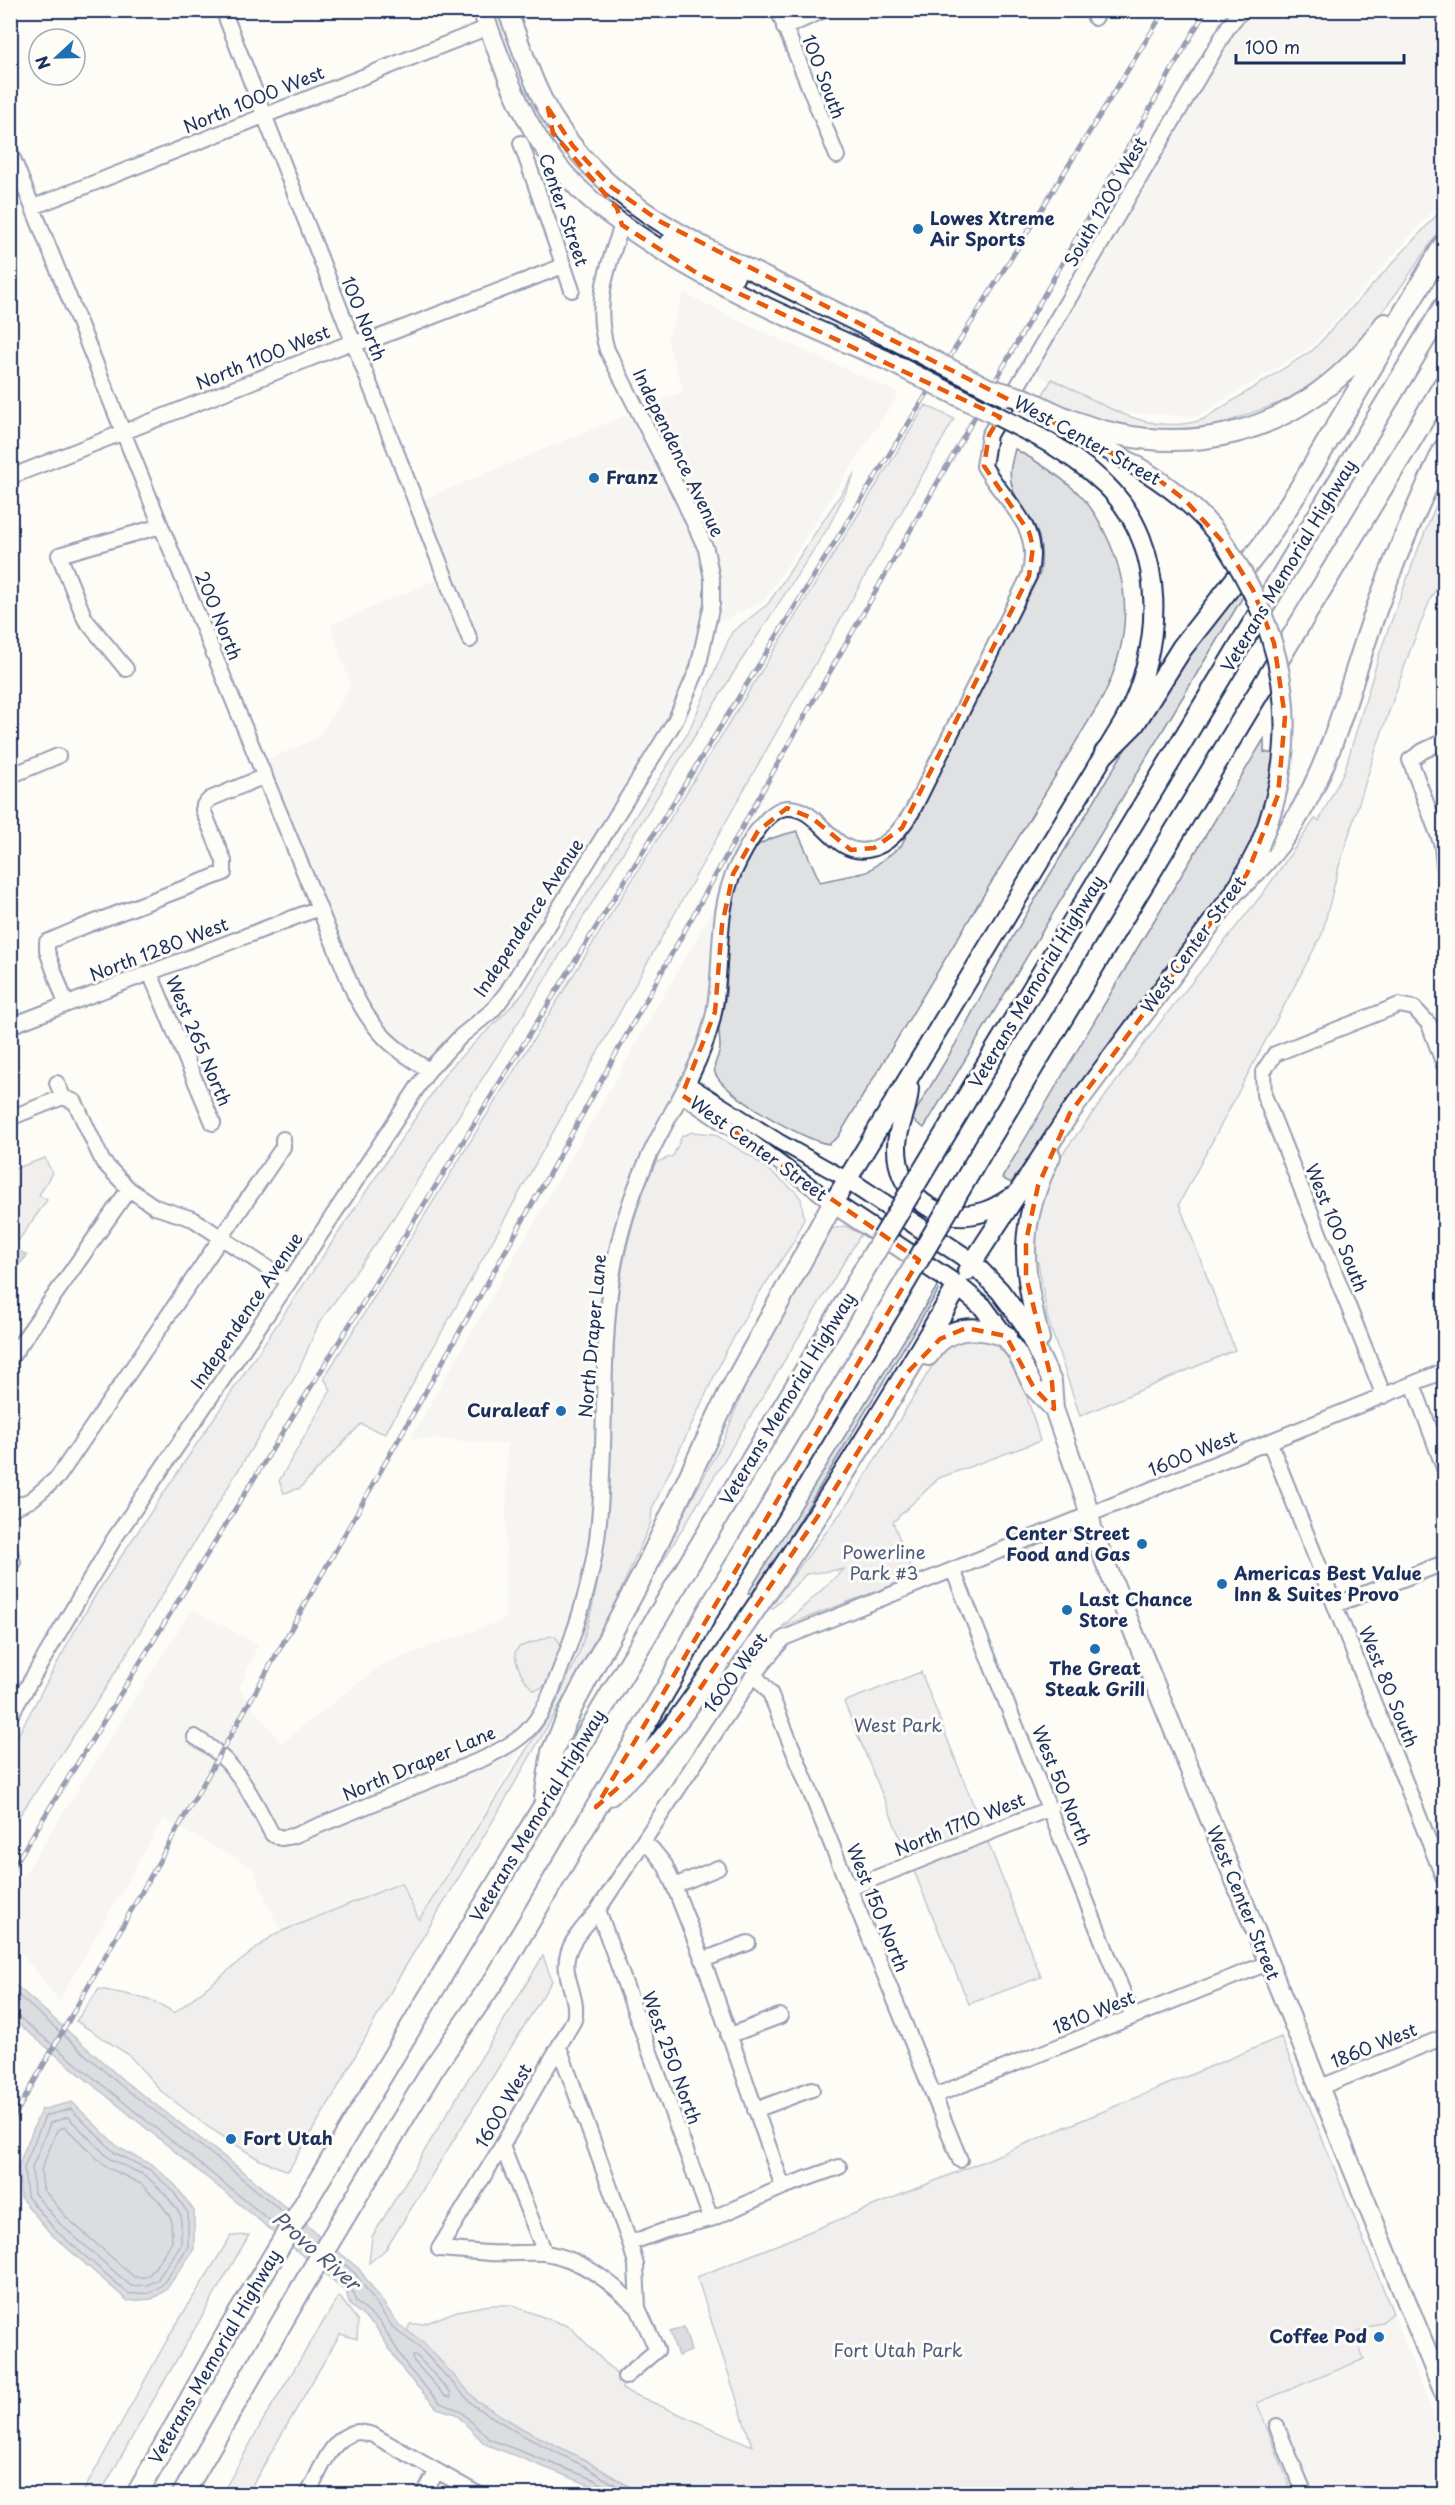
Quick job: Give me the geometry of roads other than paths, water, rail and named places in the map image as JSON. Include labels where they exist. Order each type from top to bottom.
[{"type":"highway","points":[[993,390],[1021,398],[1049,416],[1110,433],[1151,441],[1203,439],[1225,435],[1266,422],[1310,399],[1347,369],[1378,333],[1427,263],[1444,244]]},
{"type":"highway","points":[[1105,753],[1134,724],[1182,648],[1262,546],[1300,488],[1444,244]]},
{"type":"highway","name":"Veterans Memorial Highway","points":[[137,2494],[205,2371],[315,2185],[1444,307]]},
{"type":"highway","points":[[183,2494],[345,2215],[433,2069],[496,1977],[669,1684],[707,1612],[1444,385]]},
{"type":"highway","points":[[1237,889],[1270,857],[1296,822],[1315,787],[1331,748],[1383,592],[1413,517],[1444,449]]},
{"type":"highway","points":[[543,1809],[552,1752],[573,1705],[642,1576],[728,1395],[833,1203]]},
{"type":"highway","points":[[596,1807],[638,1770],[684,1712],[818,1516],[958,1286]]},
{"type":"highway","points":[[906,1374],[918,1366],[940,1339],[958,1330],[979,1329],[1006,1336]]},
{"type":"main road","name":"West Center Street","points":[[507,10],[548,108],[573,146],[588,163],[610,186],[634,205],[682,235],[993,390]]},
{"type":"main road","name":"West Center Street","points":[[486,19],[518,101],[542,144],[590,201],[622,225],[700,275],[758,304],[886,360],[1039,437],[1073,458],[1106,486],[1120,503],[1139,536],[1151,577],[1154,614],[1147,667],[1132,706],[833,1203],[958,1286],[983,1307],[1017,1353],[1034,1388],[1054,1408]]},
{"type":"main road","points":[[548,108],[553,133],[572,160],[617,208],[622,225],[632,222],[638,224],[671,244],[771,293],[879,333]]},
{"type":"main road","name":"West Center Street","points":[[958,1286],[1070,1113],[1237,889],[1270,822],[1281,776],[1286,731],[1285,702],[1270,630],[1249,583],[1228,549],[1196,511],[1155,477],[1049,416]]},
{"type":"main road","points":[[909,1080],[907,1105],[897,1137],[897,1148],[900,1173],[914,1196],[937,1211],[964,1215],[986,1211],[1015,1195]]},
{"type":"main road","points":[[1047,1367],[1028,1292],[1026,1241],[1038,1186],[1070,1113]]},
{"type":"main road","name":"West Center Street","points":[[848,1180],[972,1262],[1000,1292],[1023,1322],[1047,1367],[1052,1382],[1054,1408],[1094,1535],[1444,2394]]},
{"type":"street","name":"100 North","points":[[223,10],[470,640]]},
{"type":"street","name":"100 South","points":[[778,10],[837,156]]},
{"type":"street","points":[[784,28],[824,10]]},
{"type":"street","name":"South 1200 West","points":[[982,671],[1033,564],[1029,532],[984,466],[989,435],[1228,27],[1242,10]]},
{"type":"street","name":"North 1000 West","points":[[33,207],[264,115],[486,19]]},
{"type":"street","name":"Center Street","points":[[521,143],[572,290]]},
{"type":"street","name":"200 North","points":[[10,150],[13,165],[33,207],[355,995],[366,1016],[387,1042],[429,1070]]},
{"type":"street","name":"Independence Avenue","points":[[10,1716],[114,1539],[289,1282],[429,1070],[461,1036],[493,1010],[507,992],[675,721],[699,668],[712,603],[712,579],[706,549],[607,350],[601,331],[603,278],[622,225]]},
{"type":"street","name":"North 1100 West","points":[[10,477],[352,342],[372,340],[563,266]]},
{"type":"street","points":[[126,669],[85,619],[59,555],[161,525]]},
{"type":"street","name":"North Draper Lane","points":[[195,1737],[214,1748],[234,1767],[272,1834],[281,1838],[293,1836],[485,1758],[527,1732],[541,1713],[580,1619],[592,1562],[599,1523],[608,1323],[619,1240],[646,1163],[686,1090],[703,1051],[715,1012],[720,975],[722,925],[733,874],[758,831],[769,817],[778,810],[787,808],[812,818],[842,845],[851,850],[874,848],[889,840],[912,812],[982,671]]},
{"type":"street","points":[[1444,741],[1410,760],[1442,845],[1444,867]]},
{"type":"street","points":[[10,776],[58,756]]},
{"type":"street","points":[[66,1004],[46,951],[47,942],[224,873],[224,861],[204,805],[210,799],[265,776]]},
{"type":"street","name":"North 1280 West","points":[[10,1026],[319,908]]},
{"type":"street","name":"West 265 North","points":[[150,973],[213,1123]]},
{"type":"street","name":"West 100 South","points":[[1384,1396],[1264,1095],[1263,1072],[1275,1054],[1400,1005],[1414,1008],[1429,1024],[1444,1065]]},
{"type":"street","points":[[57,1083],[63,1096],[75,1102],[103,1162],[115,1177],[154,1206],[193,1219],[289,1282]]},
{"type":"street","name":"West Center Street","points":[[686,1090],[848,1180]]},
{"type":"street","name":"West Center Street","points":[[686,1090],[833,1203]]},
{"type":"street","points":[[10,1118],[63,1096]]},
{"type":"street","points":[[10,1509],[31,1500],[58,1477],[283,1147],[283,1138]]},
{"type":"street","points":[[10,1359],[129,1189]]},
{"type":"street","name":"1600 West","points":[[545,2253],[490,2253],[439,2249],[502,2146],[576,2013],[567,1966],[567,1955],[572,1945],[598,1910],[754,1674],[784,1638],[1444,1371]]},
{"type":"street","points":[[1413,1384],[1444,1468]]},
{"type":"street","name":"West 80 South","points":[[1270,1443],[1444,1879]]},
{"type":"street","points":[[10,1553],[13,1562],[10,1566]]},
{"type":"street","points":[[1335,1605],[1444,1563]]},
{"type":"street","name":"West 50 North","points":[[953,1570],[1051,1808],[1133,2017]]},
{"type":"street","name":"West 150 North","points":[[754,1674],[770,1693],[960,2160]]},
{"type":"street","name":"North 1710 West","points":[[850,1888],[1051,1808]]},
{"type":"street","points":[[643,1842],[652,1849],[665,1866],[674,1886],[703,1960],[783,2187]]},
{"type":"street","points":[[674,1886],[717,1869]]},
{"type":"street","name":"West 250 North","points":[[598,1910],[711,2219]]},
{"type":"street","points":[[703,1960],[748,1943]]},
{"type":"street","name":"1810 West","points":[[934,2096],[1268,1963]]},
{"type":"street","points":[[728,2036],[780,2016]]},
{"type":"street","name":"1860 West","points":[[1318,2088],[1444,2037]]},
{"type":"street","points":[[559,2047],[630,2242],[636,2265],[638,2308],[657,2350],[626,2378]]},
{"type":"street","points":[[754,2110],[812,2089]]},
{"type":"street","points":[[502,2146],[545,2253],[588,2270],[617,2288],[638,2308]]},
{"type":"street","points":[[630,2242],[711,2219],[783,2187],[839,2167]]},
{"type":"street","points":[[1277,2427],[1305,2494]]},
{"type":"street","points":[[308,2494],[334,2446],[341,2439],[358,2432],[373,2435],[478,2494]]},
{"type":"street","points":[[424,2494],[437,2471]]},
{"type":"water","points":[[17,1249],[27,1256],[13,1271],[11,1258]]},
{"type":"water","name":"Provo River","points":[[10,1980],[123,2080],[235,2165],[359,2269],[399,2325],[423,2342],[477,2401],[523,2429],[587,2461],[641,2494],[607,2494],[485,2444],[456,2414],[437,2408],[405,2373],[375,2326],[350,2305],[346,2291],[11,2018]]},
{"type":"water","points":[[72,2102],[119,2148],[153,2165],[176,2186],[194,2211],[194,2249],[166,2290],[152,2299],[128,2301],[51,2234],[21,2198],[18,2166],[41,2110]]},
{"type":"water","points":[[684,2327],[691,2351],[678,2356],[670,2332]]},
{"type":"railway","points":[[10,1872],[1165,10]]},
{"type":"railway","points":[[10,2124],[1206,10]]},
{"type":"place","name":"Lowes Xtreme Air Sports","points":[[918,229]]},
{"type":"place","name":"Franz","points":[[594,478]]},
{"type":"place","name":"Curaleaf","points":[[561,1411]]},
{"type":"place","name":"Center Street Food and Gas","points":[[1142,1544]]},
{"type":"place","name":"Americas Best Value Inn & Suites Provo","points":[[1222,1584]]},
{"type":"place","name":"Last Chance Store","points":[[1067,1610]]},
{"type":"place","name":"The Great Steak Grill","points":[[1095,1649]]},
{"type":"place","name":"Fort Utah","points":[[231,2139]]},
{"type":"place","name":"Coffee Pod","points":[[1379,2337]]},
{"type":"park label","name":"Powerline Park #3","points":[[884,1563]]},
{"type":"park label","name":"West Park","points":[[898,1726]]},
{"type":"park label","name":"Fort Utah Park","points":[[898,2351]]}]
